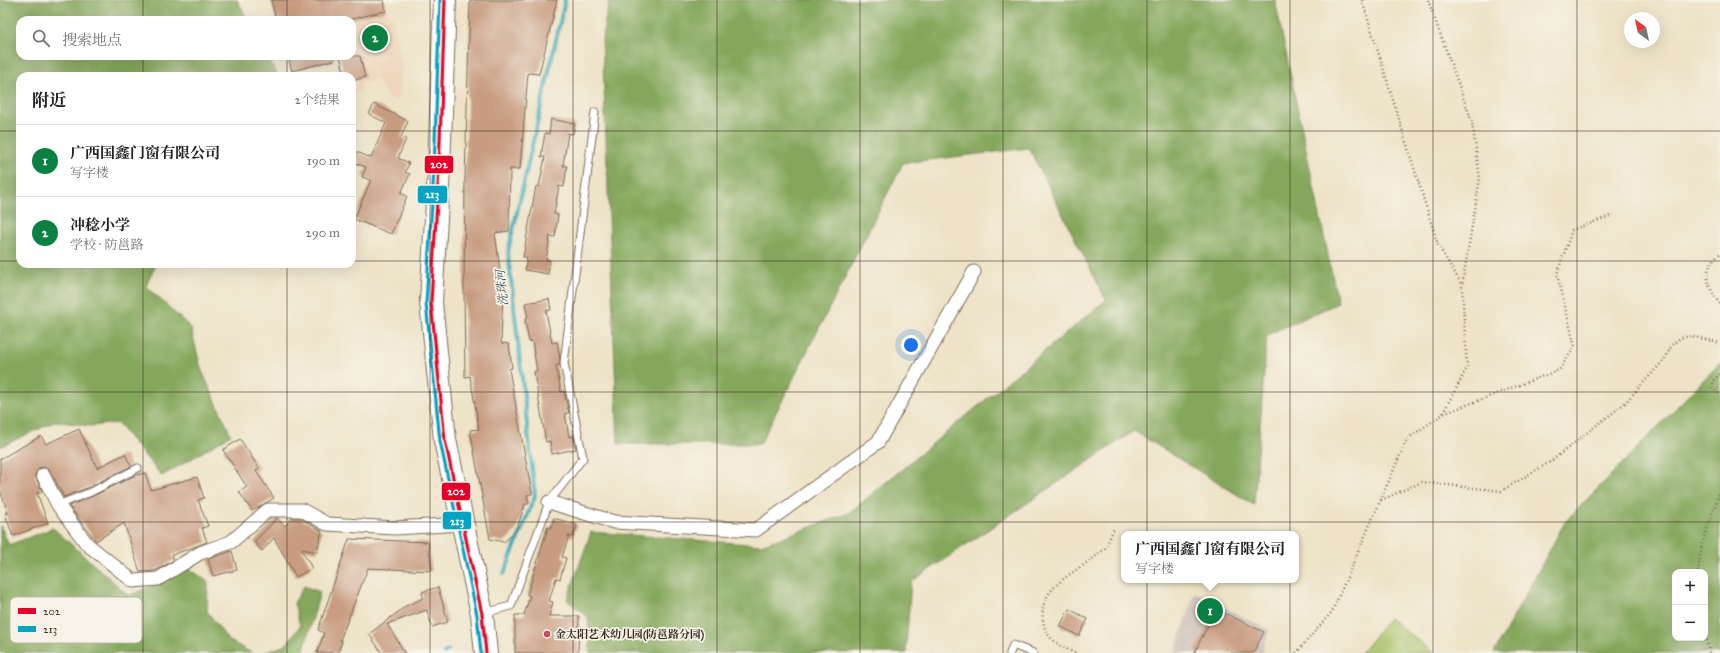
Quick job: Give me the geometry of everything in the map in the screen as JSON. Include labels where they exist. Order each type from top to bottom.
[{"type":"highway","points":[[444,0],[439,169],[431,302],[445,440],[482,614],[486,653]]},
{"type":"street","points":[[548,502],[614,522],[756,530],[878,442],[974,272]]},
{"type":"street","points":[[43,475],[58,506],[87,544],[133,581],[158,578],[200,553],[231,542],[268,510],[302,510],[327,524],[395,528],[463,524]]},
{"type":"lane","points":[[482,614],[511,606],[548,502],[583,458],[564,363],[595,112]]},
{"type":"lane","points":[[58,506],[91,492],[138,468]]},
{"type":"lane","points":[[1010,653],[1013,645]]},
{"type":"lane","points":[[1013,645],[1029,653]]},
{"type":"lane","points":[[1013,645],[1033,653]]},
{"type":"path","points":[[1362,0],[1438,245],[1462,286]]},
{"type":"path","points":[[1428,0],[1472,122],[1480,178],[1462,286],[1467,368],[1443,414]]},
{"type":"path","points":[[1296,653],[1332,612],[1407,439],[1443,414],[1559,370],[1575,348],[1557,274],[1572,230],[1613,215]]},
{"type":"path","points":[[1720,254],[1710,266],[1707,279],[1710,291],[1720,304]]},
{"type":"path","points":[[1381,500],[1422,482],[1501,491],[1550,462],[1625,403],[1664,360],[1672,345],[1680,338],[1691,336],[1720,343]]},
{"type":"path","points":[[1720,374],[1713,381],[1713,388],[1720,395]]},
{"type":"path","points":[[1698,569],[1702,544],[1720,491]]},
{"type":"path","points":[[1075,653],[1054,643],[1044,627],[1042,612],[1048,596],[1059,582],[1091,560],[1105,548],[1114,528]]},
{"type":"path","points":[[1707,641],[1709,653]]},
{"type":"shaded area","points":[[384,0],[386,11],[393,19],[402,66],[399,100],[389,99],[376,79],[360,84],[362,90],[356,92],[356,72],[352,72],[352,60],[356,60],[356,16],[342,16]]},
{"type":"shaded area","points":[[1195,592],[1269,630],[1262,653],[1175,653]]},
{"type":"green space","points":[[0,0],[237,0],[246,16],[16,16],[16,60],[269,60],[276,72],[16,72],[16,268],[154,268],[146,286],[191,328],[201,369],[231,435],[162,476],[117,423],[90,426],[56,421],[0,447]]},
{"type":"green space","points":[[609,0],[1275,0],[1338,303],[1267,335],[1254,505],[1134,431],[911,582],[906,647],[907,653],[590,653],[588,617],[567,600],[591,532],[761,545],[849,513],[1106,300],[1029,148],[903,163],[760,444],[618,444],[602,38]]},
{"type":"green space","points":[[1720,363],[1720,653],[1494,653],[1565,522]]},
{"type":"green space","points":[[0,525],[9,545],[53,528],[129,596],[189,568],[208,582],[207,611],[228,640],[252,653],[0,653]]},
{"type":"green space","points":[[304,586],[320,592],[303,653],[263,653],[286,645],[300,626],[294,603]]},
{"type":"green space","points":[[1389,618],[1434,653],[1361,653]]},
{"type":"building","points":[[271,0],[384,0],[386,11],[356,18],[356,16],[275,16]]},
{"type":"building","points":[[470,0],[557,0],[539,74],[528,73],[520,169],[510,169],[509,231],[495,233],[503,292],[501,343],[509,344],[512,368],[509,369],[532,494],[527,495],[529,504],[525,504],[516,531],[504,542],[490,539],[470,430],[479,429],[470,376],[465,377],[465,178]]},
{"type":"building","points":[[356,56],[360,56],[365,77],[356,80],[356,72],[344,72],[341,60],[356,60]]},
{"type":"building","points":[[289,60],[334,60],[292,71]]},
{"type":"building","points":[[374,104],[408,121],[401,137],[406,139],[398,158],[409,163],[405,172],[410,174],[401,193],[407,196],[391,234],[356,220],[356,214],[371,180],[362,177],[366,167],[356,163],[356,152],[371,158],[386,123],[369,114]]},
{"type":"building","points":[[551,119],[575,124],[573,134],[568,133],[563,166],[567,166],[564,187],[559,186],[554,214],[558,215],[555,237],[550,236],[546,260],[550,260],[548,274],[525,270],[527,257],[523,257],[536,186],[539,187],[545,157],[541,157],[545,133],[549,134]]},
{"type":"building","points":[[549,299],[551,310],[546,311],[552,343],[557,342],[560,359],[559,365],[556,366],[561,392],[564,391],[569,413],[565,413],[569,437],[573,436],[576,449],[552,454],[550,441],[546,442],[534,372],[537,371],[532,341],[529,342],[525,319],[528,318],[525,303]]},
{"type":"building","points":[[79,429],[97,468],[125,454],[131,466],[89,487],[64,497],[50,471],[44,467],[39,468],[35,475],[42,491],[37,493],[48,523],[13,536],[5,514],[8,513],[0,490],[0,459],[41,436],[46,444]]},
{"type":"building","points":[[240,439],[259,468],[256,471],[274,498],[252,511],[239,492],[247,487],[223,450]]},
{"type":"building","points":[[145,473],[151,490],[197,477],[204,498],[198,500],[208,526],[202,528],[207,542],[172,555],[174,560],[155,571],[140,572],[124,523],[96,541],[69,506],[136,475]]},
{"type":"building","points":[[277,518],[285,526],[292,518],[300,518],[322,531],[317,552],[301,549],[312,568],[296,577],[274,538],[262,551],[254,542]]},
{"type":"building","points":[[554,518],[577,525],[573,537],[569,536],[562,557],[566,558],[560,579],[556,578],[549,601],[553,602],[549,616],[579,616],[578,653],[515,653],[515,615],[524,615],[530,596],[527,595],[548,527],[551,528]]},
{"type":"building","points":[[349,539],[428,542],[432,571],[368,568],[340,640],[342,641],[338,653],[317,653],[324,633],[318,630]]},
{"type":"building","points":[[232,551],[237,570],[213,576],[208,559]]},
{"type":"building","points":[[438,587],[448,622],[432,627],[427,610],[387,624],[405,653],[382,653],[369,634],[406,606],[423,598],[422,592]]},
{"type":"building","points":[[1069,609],[1088,619],[1079,636],[1060,626]]},
{"type":"building","points":[[1216,609],[1264,632],[1253,653],[1194,653]]},
{"type":"waterway","name":"洗珠河","points":[[504,574],[535,496],[508,252],[565,0]]},
{"type":"waterway","name":"洗珠河","points":[[444,653],[448,650]]},
{"type":"transit line","name":"213","points":[[440,0],[434,169],[426,303],[440,441],[477,615],[481,653]]},
{"type":"transit line","name":"202","points":[[445,0],[439,169],[431,302],[445,440],[482,614],[486,653]]},
{"type":"place","name":"冲稔小学","points":[[375,38]]},
{"type":"place","name":"广西国鑫门窗有限公司","points":[[1210,611]]},
{"type":"place","name":"金太阳艺术幼儿园(防邕路分园)","points":[[547,634]]}]
